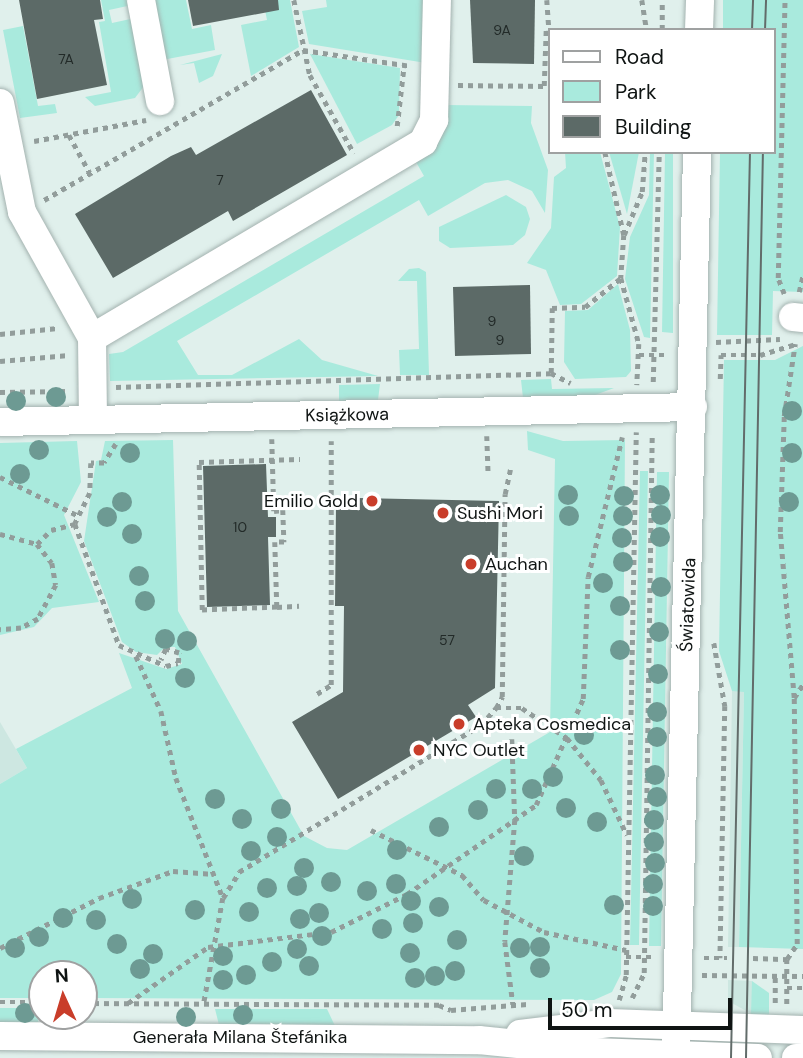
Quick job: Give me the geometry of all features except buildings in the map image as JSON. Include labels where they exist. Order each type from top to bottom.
[{"type":"street","points":[[141,0],[161,112]]},
{"type":"street","points":[[93,363],[429,135],[442,77],[437,0]]},
{"type":"street","points":[[699,28],[700,0]]},
{"type":"street","points":[[0,103],[15,138],[22,212],[93,363],[93,420]]},
{"type":"street","name":"Światowida","points":[[676,1056],[697,154]]},
{"type":"street","name":"Książkowa","points":[[0,422],[693,407]]},
{"type":"street","name":"Generała Milana Štefánika","points":[[0,1036],[205,1047],[479,1040],[598,1024],[795,1024]]},
{"type":"street","name":"Generała Milana Štefánika","points":[[479,1040],[594,1052],[758,1058]]},
{"type":"street","points":[[796,1058],[803,1058]]},
{"type":"path","points":[[294,0],[310,75],[369,178]]},
{"type":"path","points":[[22,212],[303,50],[404,65],[442,77],[544,86],[547,0]]},
{"type":"path","points":[[642,0],[647,28]]},
{"type":"path","points":[[662,0],[662,28]]},
{"type":"path","points":[[785,0],[778,278],[799,330],[784,416],[780,532],[794,698],[797,944],[787,958],[787,988],[795,1024]]},
{"type":"path","points":[[387,132],[402,119],[404,65]]},
{"type":"path","points":[[15,138],[69,135],[161,112],[202,109]]},
{"type":"path","points":[[69,135],[90,173]]},
{"type":"path","points":[[353,150],[365,144]]},
{"type":"path","points":[[605,154],[624,235],[621,278],[639,355],[638,374],[644,407],[644,973],[631,1002]]},
{"type":"path","points":[[624,235],[642,192],[645,154]]},
{"type":"path","points":[[606,1004],[618,1004],[626,957],[644,407],[656,355],[659,154]]},
{"type":"path","points":[[551,373],[552,308],[585,307],[621,278]]},
{"type":"path","points":[[722,342],[779,340],[799,330]]},
{"type":"path","points":[[720,394],[721,355],[760,355],[799,330]]},
{"type":"path","points":[[639,355],[673,355]]},
{"type":"path","points":[[0,361],[551,373],[584,383]]},
{"type":"path","points":[[0,392],[93,363]]},
{"type":"path","points":[[629,379],[638,374]]},
{"type":"path","points":[[486,428],[488,471]]},
{"type":"path","points":[[317,694],[331,685],[331,433]]},
{"type":"path","points":[[272,434],[274,511],[283,510],[284,542],[275,542],[277,607]]},
{"type":"path","points":[[120,437],[104,463],[90,463],[90,493],[75,524],[119,645],[136,656],[161,660],[173,667],[180,657],[176,650],[166,649],[161,660]]},
{"type":"path","points":[[128,1003],[216,946],[331,932],[407,894],[441,866],[536,805],[583,699],[588,577],[622,438]]},
{"type":"path","points":[[299,607],[202,610],[199,462],[300,459]]},
{"type":"path","points":[[204,1003],[223,898],[239,873],[481,725],[496,708],[502,697],[505,494],[510,470]]},
{"type":"path","points":[[0,477],[79,516]]},
{"type":"path","points":[[37,544],[51,530],[75,524]]},
{"type":"path","points":[[0,534],[37,544],[52,563],[55,584],[50,605],[21,628],[0,630]]},
{"type":"path","points":[[714,630],[724,706],[720,958]]},
{"type":"path","points":[[136,656],[161,711],[176,778],[223,898]]},
{"type":"path","points":[[794,698],[803,684]]},
{"type":"path","points":[[496,708],[522,708],[567,738],[601,780],[628,838]]},
{"type":"path","points":[[512,739],[515,820],[505,942],[513,1004]]},
{"type":"path","points":[[371,830],[462,875],[484,900],[508,909],[544,932],[626,950]]},
{"type":"path","points":[[0,948],[99,898],[173,871],[214,874]]},
{"type":"path","points":[[796,881],[803,892]]},
{"type":"path","points":[[626,957],[663,957]]},
{"type":"path","points":[[703,958],[727,958]]},
{"type":"path","points":[[753,958],[787,958]]},
{"type":"path","points":[[708,975],[803,976]]},
{"type":"path","points":[[774,1017],[775,976]]},
{"type":"path","points":[[787,988],[803,988]]},
{"type":"path","points":[[0,1002],[28,1002]]},
{"type":"path","points":[[98,1003],[439,1004],[451,1010],[541,1004]]},
{"type":"shaded area","points":[[732,691],[744,691],[739,947],[728,947]]},
{"type":"shaded area","points":[[0,722],[27,768],[0,784]]},
{"type":"shaded area","points":[[728,980],[752,981],[752,1014],[728,1001]]},
{"type":"green space","points":[[101,0],[131,0],[132,5],[109,10],[112,23],[135,18],[147,82],[135,98],[95,106],[85,97],[111,92],[99,22],[105,21]]},
{"type":"green space","points":[[151,0],[186,0],[192,29],[211,25],[215,50],[162,60]]},
{"type":"green space","points":[[263,0],[290,0],[299,47],[251,76],[241,25],[267,20]]},
{"type":"green space","points":[[326,0],[426,0],[426,63],[309,44],[302,11],[327,7]]},
{"type":"green space","points":[[723,0],[803,0],[803,292],[773,291],[772,335],[717,335],[720,154],[775,154],[775,28],[723,28]]},
{"type":"green space","points":[[23,26],[38,106],[55,104],[57,113],[20,118],[3,30]]},
{"type":"green space","points":[[222,54],[213,76],[199,83],[194,63],[180,65]]},
{"type":"green space","points":[[310,54],[400,68],[399,115],[392,125],[357,144]]},
{"type":"green space","points":[[444,105],[532,106],[531,123],[548,170],[545,213],[532,191],[508,180],[485,183],[428,216],[419,200],[177,341],[198,375],[232,375],[299,339],[322,360],[378,376],[110,381],[109,354],[123,352],[424,176],[416,162]]},
{"type":"green space","points":[[565,154],[601,154],[620,227],[617,276],[581,304],[560,305],[546,270],[527,263],[551,228],[554,177],[566,168]]},
{"type":"green space","points":[[610,154],[639,154],[627,214]]},
{"type":"green space","points":[[650,154],[654,154],[650,338],[644,337],[625,279],[630,237],[649,195]]},
{"type":"green space","points":[[665,154],[673,154],[673,333],[662,332]]},
{"type":"green space","points":[[506,195],[526,207],[530,219],[525,235],[513,245],[450,248],[439,241],[439,227]]},
{"type":"green space","points":[[419,268],[426,272],[429,375],[400,375],[399,350],[419,349],[417,281],[398,281],[409,269]]},
{"type":"green space","points":[[618,284],[630,330],[631,371],[626,377],[575,379],[564,362],[565,311],[588,310]]},
{"type":"green space","points":[[803,346],[803,949],[739,947],[744,692],[732,691],[719,651],[724,360],[775,360]]},
{"type":"green space","points":[[551,379],[552,389],[614,388],[587,398],[523,398],[521,380]]},
{"type":"green space","points":[[380,384],[378,400],[339,401],[339,385]]},
{"type":"green space","points":[[527,431],[563,441],[625,440],[621,974],[612,992],[594,1000],[98,998],[98,960],[28,960],[28,998],[0,998],[0,784],[27,768],[16,749],[132,688],[119,653],[166,669],[182,664],[175,647],[165,647],[157,655],[136,652],[122,642],[84,541],[96,461],[101,460],[105,441],[173,440],[178,611],[304,836],[327,848],[347,850],[550,732],[555,459],[528,450]]},
{"type":"green space","points":[[77,441],[81,482],[64,515],[99,602],[52,608],[34,627],[0,635],[0,443]]},
{"type":"green space","points":[[640,471],[648,471],[639,945],[630,945]]},
{"type":"green space","points":[[657,472],[669,472],[661,946],[649,946]]},
{"type":"green space","points":[[752,981],[769,993],[769,1017],[751,1015]]},
{"type":"green space","points":[[0,1008],[28,1008],[28,1023],[0,1024]]},
{"type":"green space","points":[[215,1009],[327,1009],[335,1026],[219,1025]]},
{"type":"tram line","points":[[752,28],[753,0]]},
{"type":"tram line","points":[[765,28],[766,0]]},
{"type":"tram line","points":[[731,1058],[750,154]]},
{"type":"tram line","points":[[746,1058],[763,154]]},
{"type":"place","name":"Emilio Gold","points":[[372,501]]},
{"type":"place","name":"Sushi Mori","points":[[443,513]]},
{"type":"place","name":"Auchan","points":[[471,564]]},
{"type":"place","name":"Apteka Cosmedica","points":[[459,724]]},
{"type":"place","name":"NYC Outlet","points":[[419,750]]}]
